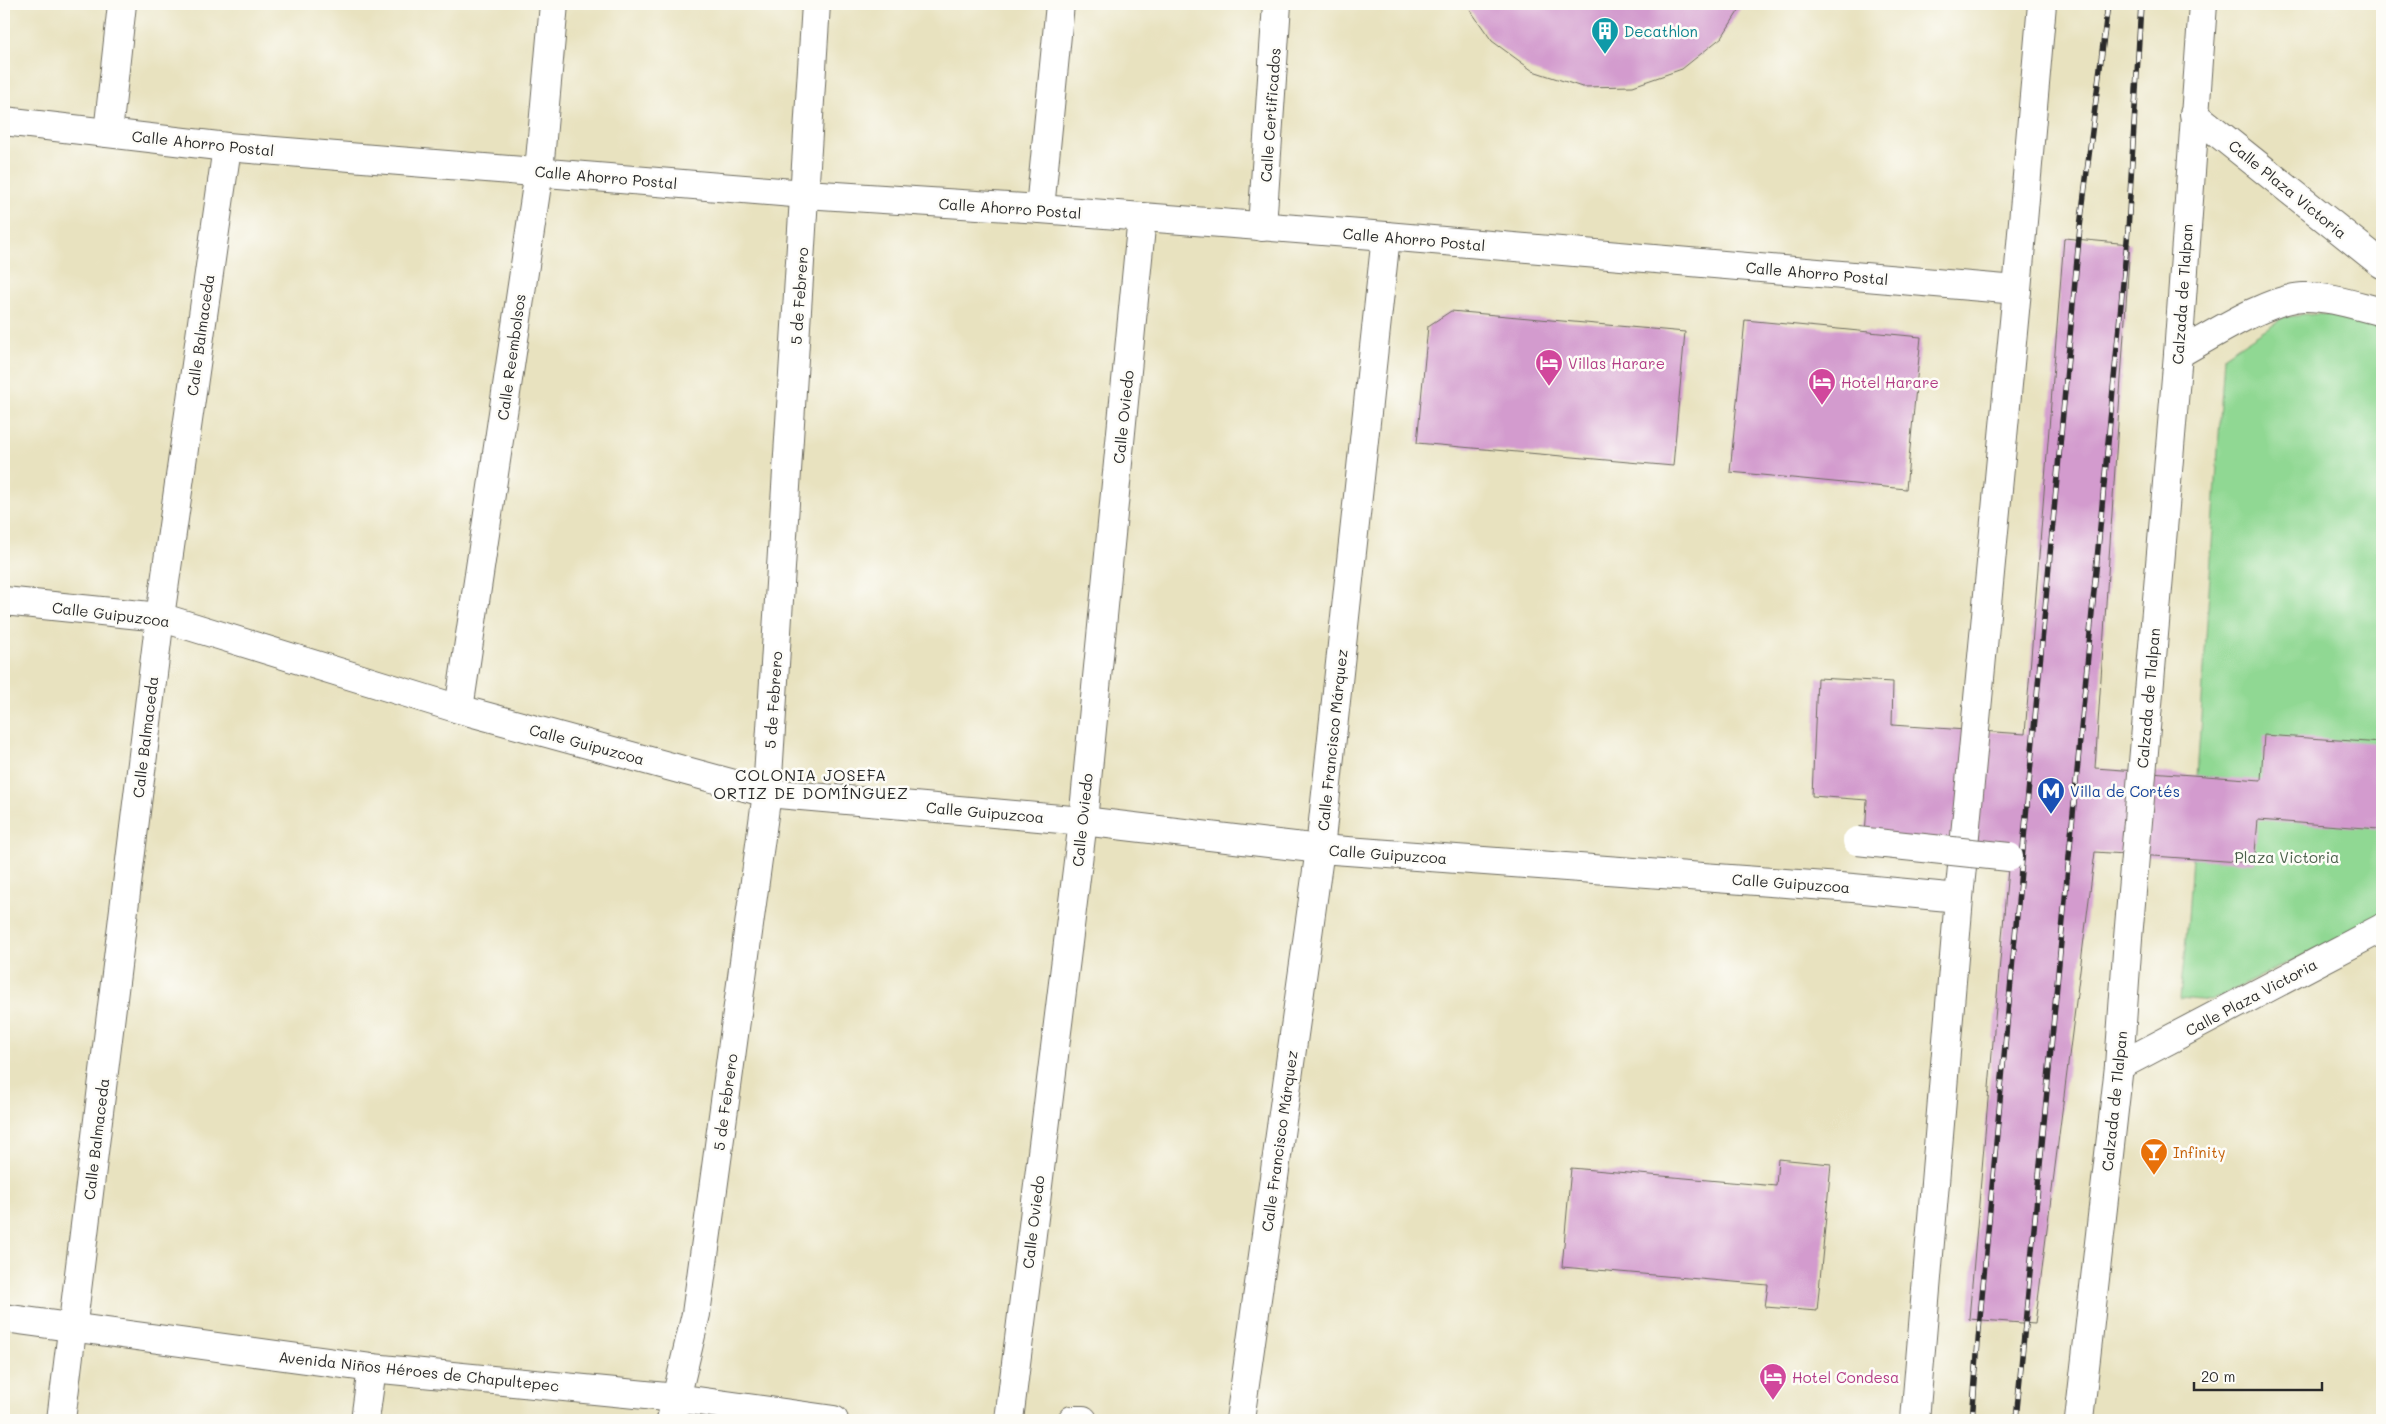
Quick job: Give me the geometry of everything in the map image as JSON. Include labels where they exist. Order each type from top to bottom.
[{"type":"main road","points":[[108,133],[122,4]]},
{"type":"main road","name":"Calle Reembolsos","points":[[459,709],[539,171],[554,4]]},
{"type":"main road","name":"5 de Febrero","points":[[673,1409],[696,1314],[767,793],[816,4]]},
{"type":"main road","points":[[1040,209],[1060,4]]},
{"type":"main road","name":"Calle Certificados","points":[[1262,227],[1277,4]]},
{"type":"main road","points":[[1915,1420],[1959,898],[2017,290],[2042,4]]},
{"type":"main road","name":"Calzada de Tlalpan","points":[[2079,1420],[2119,1066],[2128,938],[2178,354],[2203,4]]},
{"type":"main road","name":"Calle Plaza Victoria","points":[[2194,114],[2382,264]]},
{"type":"main road","name":"Calle Ahorro Postal","points":[[4,121],[227,147],[805,194],[1040,209],[1386,236],[2017,290]]},
{"type":"main road","name":"Calle Balmaceda","points":[[61,1420],[160,617],[227,147]]},
{"type":"main road","name":"Calle Oviedo","points":[[1009,1420],[1083,820],[1142,217]]},
{"type":"main road","name":"Calle Francisco Márquez","points":[[1240,1420],[1320,849],[1386,236]]},
{"type":"main road","points":[[2178,354],[2271,305],[2303,297],[2337,301],[2382,312]]},
{"type":"main road","name":"Calle Guipuzcoa","points":[[4,601],[160,617],[459,709],[767,793],[1083,820],[1320,849],[1853,888],[1959,898]]},
{"type":"main road","points":[[1857,841],[2009,856]]},
{"type":"main road","name":"Calle Plaza Victoria","points":[[2119,1066],[2382,928]]},
{"type":"main road","name":"Avenida Niños Héroes de Chapultepec","points":[[4,1318],[673,1409],[834,1420]]},
{"type":"main road","points":[[365,1420],[372,1368]]},
{"type":"main road","points":[[1072,1420],[1083,1420]]},
{"type":"green space","name":"Plaza Victoria","points":[[2318,314],[2363,317],[2382,326],[2382,916],[2211,1001],[2180,998],[2188,918],[2224,356],[2284,317]]},
{"type":"building","name":"Decathlon","points":[[1466,4],[1743,4],[1722,37],[1682,69],[1633,86],[1582,87],[1533,71],[1492,41]]},
{"type":"building","points":[[2064,238],[2130,244],[2095,768],[2261,780],[2264,735],[2382,743],[2382,775],[2379,829],[2258,820],[2254,863],[2095,852],[2035,1324],[1969,1319],[2009,857],[1865,839],[1867,800],[1812,796],[1817,678],[1893,682],[1892,725],[2025,734]]},
{"type":"building","name":"Villas Harare","points":[[1451,311],[1685,332],[1673,466],[1417,443],[1428,326]]},
{"type":"building","name":"Hotel Harare","points":[[1745,320],[1921,337],[1906,489],[1730,472]]},
{"type":"building","points":[[1778,1159],[1831,1164],[1817,1311],[1765,1307],[1768,1285],[1562,1267],[1571,1168],[1776,1186]]},
{"type":"railway","points":[[1972,1420],[2080,227],[2108,4]]},
{"type":"railway","points":[[2016,1420],[2128,230],[2141,4]]},
{"type":"place","name":"Decathlon","points":[[1605,55]]},
{"type":"place","name":"Villas Harare","points":[[1549,387]]},
{"type":"place","name":"Hotel Harare","points":[[1822,406]]},
{"type":"place","name":"Villa de Cortés","points":[[2051,815]]},
{"type":"place","name":"Infinity","points":[[2154,1176]]},
{"type":"place","name":"Hotel Condesa","points":[[1773,1401]]},
{"type":"district","name":"COLONIA JOSEFA ORTIZ DE DOMÍNGUEZ","points":[[811,783]]}]
